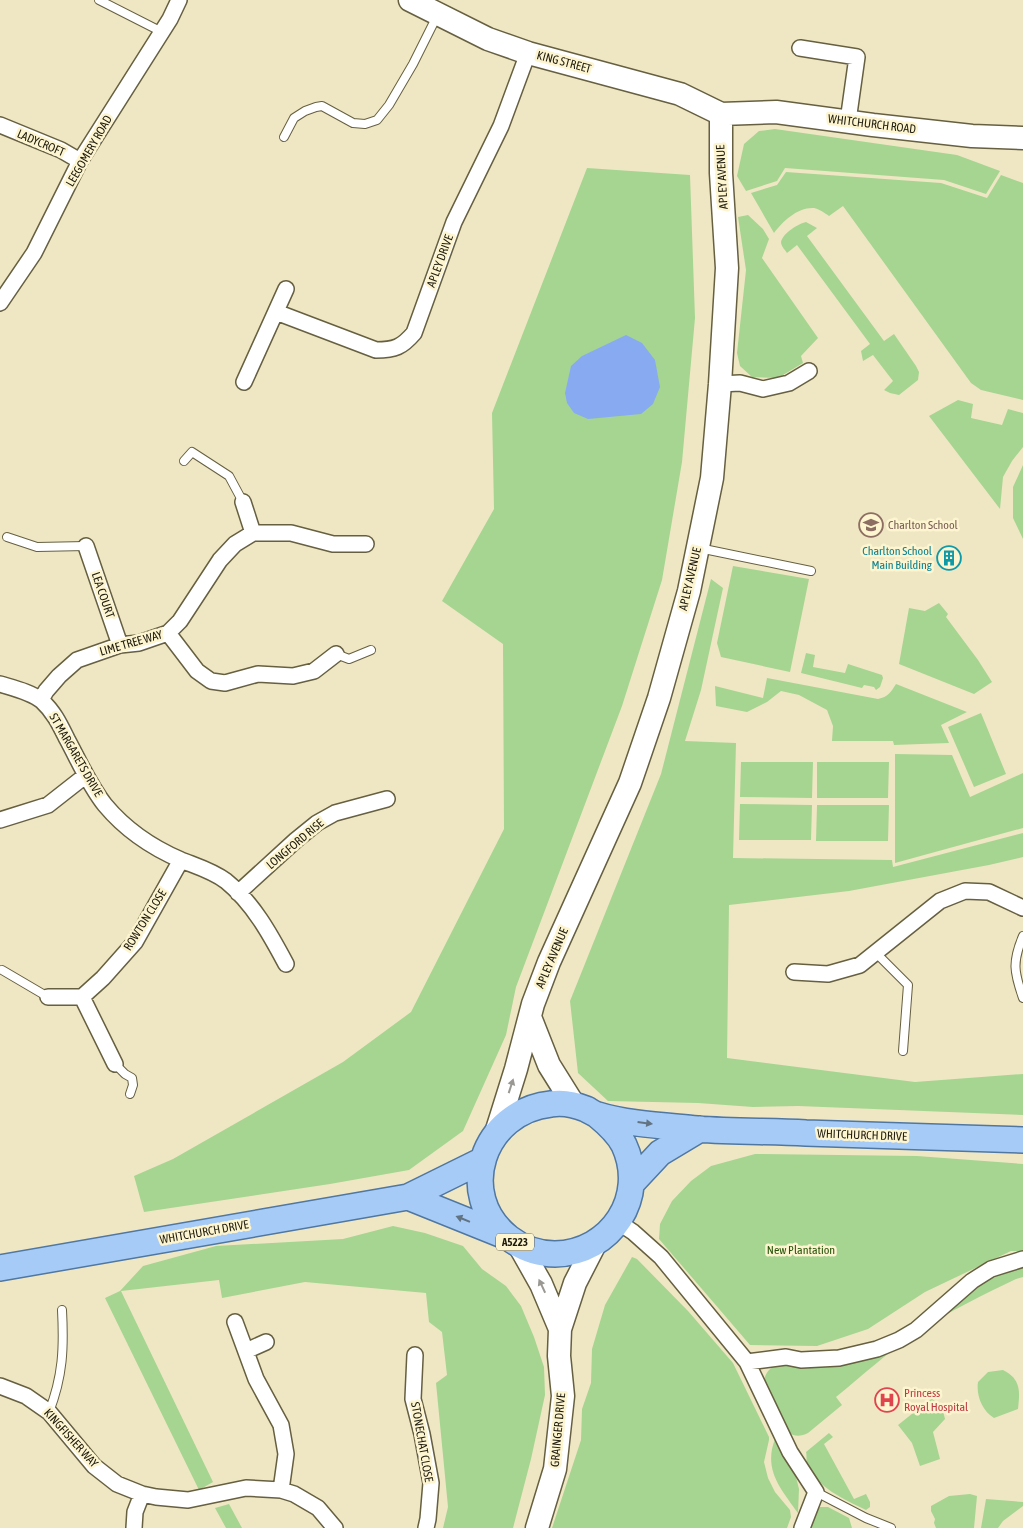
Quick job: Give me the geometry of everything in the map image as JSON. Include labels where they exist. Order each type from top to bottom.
[{"type":"main road","name":"WHITCHURCH DRIVE","points":[[513,1241],[496,1225],[487,1210],[482,1194],[480,1177],[488,1146],[496,1133],[512,1118],[531,1107],[553,1103],[574,1105],[597,1115],[640,1123],[700,1129],[1023,1140]]},
{"type":"main road","name":"WHITCHURCH DRIVE","points":[[408,1197],[543,1254],[570,1253],[595,1244],[608,1234],[618,1222],[628,1203],[632,1182],[630,1163],[624,1144],[612,1128],[597,1115]]},
{"type":"main road","name":"WHITCHURCH DRIVE","points":[[632,1182],[660,1152],[700,1129]]},
{"type":"main road","name":"WHITCHURCH DRIVE","points":[[0,1268],[408,1197],[483,1160]]},
{"type":"street","name":"LEEGOMERY ROAD","points":[[0,303],[34,253],[80,161],[166,26],[179,0]]},
{"type":"street","name":"KING STREET","points":[[426,6],[488,39],[528,53],[680,94],[721,114]]},
{"type":"street","points":[[800,48],[857,57],[848,121]]},
{"type":"street","name":"APLEY DRIVE","points":[[276,312],[376,350],[392,350],[405,343],[414,332],[454,222],[501,126],[528,53]]},
{"type":"street","name":"WHITCHURCH ROAD","points":[[721,114],[776,112],[972,136],[1023,138]]},
{"type":"street","name":"APLEY AVENUE","points":[[496,1133],[548,962],[630,783],[659,698],[698,547],[712,478],[728,268],[721,173],[721,114]]},
{"type":"street","name":"LADYCROFT","points":[[0,126],[61,150],[80,161]]},
{"type":"street","points":[[244,382],[286,290]]},
{"type":"street","points":[[720,384],[740,383],[763,389],[789,383],[810,371]]},
{"type":"street","points":[[243,502],[254,533],[291,533],[333,544],[366,544]]},
{"type":"street","name":"LIME TREE WAY","points":[[41,700],[59,676],[77,660],[120,645],[140,643],[168,633],[180,621],[220,560],[235,544],[254,533]]},
{"type":"street","name":"LEA COURT","points":[[86,546],[120,645]]},
{"type":"street","points":[[168,633],[197,671],[211,681],[225,683],[258,674],[292,676],[314,672],[336,654]]},
{"type":"street","points":[[0,684],[41,700]]},
{"type":"street","name":"ST MARGARETS DRIVE","points":[[41,700],[56,717],[86,776],[105,804],[126,827],[165,853],[224,880],[238,892],[268,930],[286,964]]},
{"type":"street","points":[[0,820],[48,805],[86,776]]},
{"type":"street","name":"LONGFORD RISE","points":[[238,892],[317,823],[334,813],[387,799]]},
{"type":"street","name":"ROWTON CLOSE","points":[[82,997],[103,978],[135,942],[181,860]]},
{"type":"street","points":[[794,972],[828,974],[860,965],[940,901],[965,891],[988,892],[1023,908]]},
{"type":"street","points":[[48,997],[82,997],[115,1064]]},
{"type":"street","points":[[530,1017],[550,1066],[574,1105]]},
{"type":"street","points":[[618,1222],[634,1232],[661,1257],[747,1362],[790,1452],[816,1492],[802,1528]]},
{"type":"street","name":"GRAINGER DRIVE","points":[[513,1241],[541,1284],[560,1329]]},
{"type":"street","name":"GRAINGER DRIVE","points":[[537,1528],[555,1469],[563,1396],[559,1356],[560,1329],[575,1283],[595,1244]]},
{"type":"street","points":[[747,1362],[786,1357],[801,1360],[839,1358],[877,1349],[899,1340],[916,1330],[972,1280],[991,1269],[1023,1259]]},
{"type":"street","points":[[235,1322],[256,1379],[280,1424],[286,1454],[281,1490]]},
{"type":"street","points":[[246,1350],[266,1342]]},
{"type":"street","name":"STONECHAT CLOSE","points":[[415,1355],[413,1398],[431,1483],[426,1528]]},
{"type":"street","name":"KINGFISHER WAY","points":[[0,1386],[26,1396],[49,1412],[94,1466],[117,1484],[142,1494],[188,1500],[246,1488],[281,1490],[294,1494],[318,1508],[335,1528]]},
{"type":"street","points":[[134,1528],[135,1512],[142,1494]]},
{"type":"lane","points":[[99,0],[166,26]]},
{"type":"lane","points":[[284,137],[294,118],[316,107],[322,106],[353,123],[365,124],[377,120],[390,105],[408,73],[426,6]]},
{"type":"lane","points":[[184,461],[192,452],[228,476],[243,502]]},
{"type":"lane","points":[[7,537],[37,547],[86,546]]},
{"type":"lane","points":[[698,547],[811,571]]},
{"type":"lane","points":[[336,654],[349,659],[371,650]]},
{"type":"lane","points":[[1023,936],[1015,954],[1016,978],[1023,998]]},
{"type":"lane","points":[[875,952],[908,985],[903,1051]]},
{"type":"lane","points":[[2,970],[48,997]]},
{"type":"lane","points":[[115,1064],[132,1078],[133,1085],[130,1094]]},
{"type":"lane","points":[[49,1412],[57,1392],[61,1373],[62,1310]]},
{"type":"lane","points":[[816,1492],[866,1518],[890,1528]]},
{"type":"lane","points":[[864,1528],[866,1518]]},
{"type":"green space","points":[[775,129],[957,155],[1000,171],[986,194],[944,180],[785,168],[777,181],[746,191],[737,176],[744,144],[759,131]]},
{"type":"green space","points":[[587,168],[690,175],[695,318],[682,462],[662,580],[622,706],[516,987],[506,1035],[463,1131],[409,1170],[144,1212],[134,1176],[173,1159],[343,1062],[411,1012],[504,829],[503,644],[442,601],[494,509],[492,413]]},
{"type":"green space","points":[[786,172],[941,183],[987,198],[1001,175],[1023,183],[1023,400],[981,390],[971,383],[843,206],[829,216],[814,208],[802,210],[786,220],[774,233],[751,193],[777,185]]},
{"type":"green space","points":[[748,215],[763,229],[769,239],[762,258],[818,338],[801,356],[803,363],[778,378],[752,377],[740,366],[737,353],[746,270],[738,217]]},
{"type":"green space","points":[[806,222],[817,228],[807,236],[884,341],[894,334],[916,366],[919,372],[918,380],[899,395],[884,390],[893,381],[873,355],[863,361],[861,351],[870,344],[797,245],[787,253],[782,246],[782,239],[788,232]]},
{"type":"green space","points":[[958,400],[973,404],[971,418],[1002,425],[1008,409],[1023,413],[1023,447],[1003,477],[1000,509],[929,416]]},
{"type":"green space","points":[[1023,465],[1023,539],[1013,518],[1013,487]]},
{"type":"green space","points":[[733,566],[809,579],[790,672],[721,657],[717,643]]},
{"type":"green space","points":[[711,579],[723,588],[701,690],[685,741],[736,743],[733,858],[892,860],[893,867],[1023,833],[1023,857],[849,891],[729,905],[727,1058],[915,1082],[1023,1074],[1023,1115],[608,1101],[578,1073],[570,1001],[661,774]]},
{"type":"green space","points":[[939,603],[948,614],[946,617],[992,682],[974,694],[899,664],[909,608],[925,611]]},
{"type":"green space","points":[[806,653],[815,655],[813,667],[845,673],[848,664],[882,675],[880,687],[876,690],[874,687],[864,685],[862,688],[801,673]]},
{"type":"green space","points":[[767,678],[878,699],[889,694],[896,684],[967,712],[941,725],[949,743],[894,745],[893,741],[832,741],[833,726],[827,710],[799,695],[781,691],[767,702],[747,712],[716,706],[715,686],[763,698]]},
{"type":"green space","points":[[981,713],[1006,774],[974,787],[948,727]]},
{"type":"green space","points":[[895,754],[952,755],[970,797],[1023,773],[1023,828],[895,863]]},
{"type":"green space","points":[[741,762],[813,762],[812,798],[740,797]]},
{"type":"green space","points":[[817,762],[889,762],[888,798],[817,798]]},
{"type":"green space","points":[[740,804],[812,805],[811,840],[739,840]]},
{"type":"green space","points":[[817,805],[889,805],[888,841],[816,841]]},
{"type":"green space","name":"New Plantation","points":[[755,1154],[917,1156],[1023,1164],[1023,1251],[1011,1251],[925,1292],[868,1329],[817,1346],[750,1345],[659,1239],[660,1224],[672,1201],[691,1181],[711,1166]]},
{"type":"green space","points":[[393,1226],[425,1233],[463,1246],[482,1269],[506,1286],[521,1306],[534,1337],[544,1367],[545,1395],[513,1528],[443,1528],[448,1507],[436,1383],[447,1375],[442,1332],[429,1322],[426,1293],[305,1282],[222,1298],[219,1280],[121,1291],[213,1482],[199,1490],[105,1298],[120,1291],[143,1266],[216,1246],[343,1239]]},
{"type":"green space","points":[[632,1257],[637,1259],[688,1311],[733,1363],[769,1437],[764,1462],[768,1478],[775,1492],[790,1510],[791,1517],[787,1528],[552,1528],[581,1440],[582,1409],[591,1383],[592,1349],[605,1305]]},
{"type":"green space","points":[[1023,1265],[1023,1277],[991,1291],[942,1317],[886,1355],[836,1397],[842,1405],[808,1433],[797,1436],[787,1431],[764,1382],[768,1371],[773,1367],[778,1364],[863,1358],[994,1274]]},
{"type":"green space","points":[[1003,1370],[1013,1377],[1018,1386],[1018,1409],[994,1418],[983,1407],[978,1392],[978,1382],[988,1372]]},
{"type":"green space","points":[[932,1398],[943,1411],[945,1419],[933,1432],[940,1459],[920,1466],[912,1443],[898,1425]]},
{"type":"green space","points":[[829,1433],[833,1437],[824,1444],[854,1499],[866,1494],[870,1507],[866,1510],[840,1497],[824,1486],[811,1472],[807,1464],[806,1452]]},
{"type":"green space","points":[[775,1439],[796,1477],[799,1489],[798,1513],[780,1487],[773,1470],[771,1460]]},
{"type":"green space","points":[[970,1494],[977,1496],[974,1528],[936,1528],[931,1506],[949,1496]]},
{"type":"green space","points":[[986,1499],[1023,1502],[1023,1506],[1003,1521],[998,1528],[981,1528]]},
{"type":"green space","points":[[229,1504],[242,1528],[226,1528],[215,1508]]},
{"type":"green space","points":[[820,1507],[828,1507],[849,1518],[852,1528],[809,1528],[812,1515]]},
{"type":"water","points":[[626,335],[642,343],[655,360],[660,387],[653,404],[641,414],[588,419],[574,413],[567,403],[565,393],[571,366],[582,356]]},
{"type":"place","name":"Charlton School","points":[[871,525]]},
{"type":"place","name":"Charlton School Main Building","points":[[949,558]]},
{"type":"place","name":"Princess Royal Hospital","points":[[887,1400]]}]
